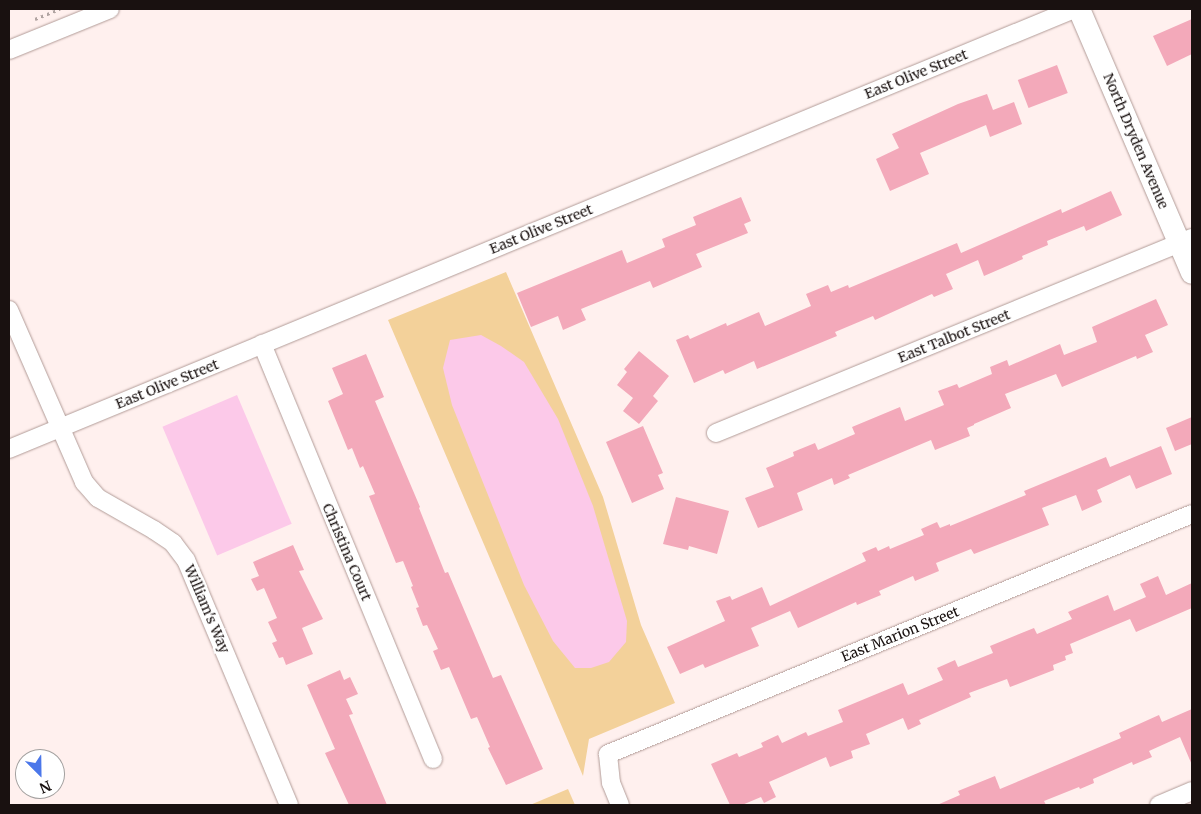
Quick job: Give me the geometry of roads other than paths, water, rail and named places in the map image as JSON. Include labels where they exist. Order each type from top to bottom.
[{"type":"street","points":[[9,50],[110,9]]},
{"type":"street","name":"East Olive Street","points":[[9,449],[1074,9]]},
{"type":"street","name":"North Dryden Avenue","points":[[1079,9],[1186,241],[1192,273]]},
{"type":"street","name":"East Talbot Street","points":[[716,433],[1186,241]]},
{"type":"street","name":"William's Way","points":[[9,310],[84,482],[98,498],[173,543],[186,560],[289,805]]},
{"type":"street","name":"Christina Court","points":[[262,344],[433,759]]},
{"type":"street","name":"East Marion Street","points":[[620,805],[611,783],[608,754],[1192,514]]},
{"type":"street","points":[[1159,805],[1192,791]]}]
